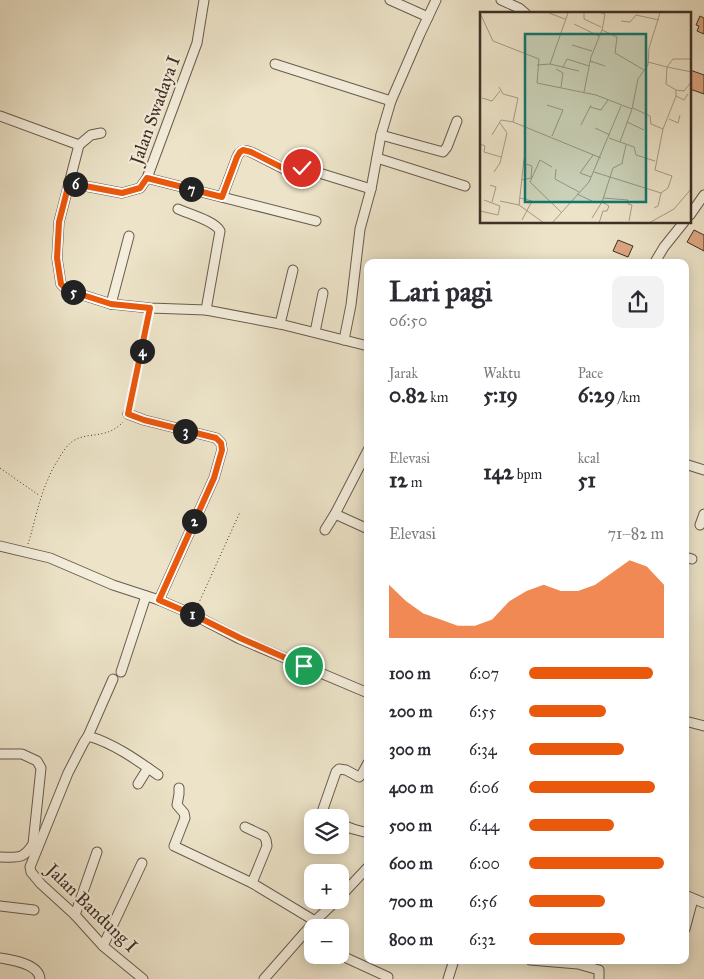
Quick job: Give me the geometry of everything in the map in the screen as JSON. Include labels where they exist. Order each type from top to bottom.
[{"type":"street","name":"Jalan Swadaya I","points":[[69,183],[122,193],[140,188],[147,178],[197,43],[204,0]]},
{"type":"street","points":[[390,0],[428,17]]},
{"type":"street","points":[[344,340],[352,305],[360,229],[371,189],[381,135],[391,101],[436,0]]},
{"type":"street","points":[[501,0],[520,8],[524,12]]},
{"type":"street","points":[[274,64],[391,101]]},
{"type":"street","points":[[0,116],[79,145]]},
{"type":"street","points":[[381,135],[443,152],[457,121]]},
{"type":"street","points":[[101,133],[91,135],[79,145],[59,222],[57,258],[61,284],[67,290],[111,304],[150,308],[206,310],[280,324],[364,345]]},
{"type":"street","points":[[222,197],[237,157],[244,150],[291,172],[303,168],[371,189]]},
{"type":"street","points":[[377,158],[465,186]]},
{"type":"street","points":[[147,178],[316,220]]},
{"type":"street","points":[[692,212],[704,195]]},
{"type":"street","points":[[178,209],[213,224],[220,231],[206,310]]},
{"type":"street","points":[[657,259],[682,224]]},
{"type":"street","points":[[111,304],[129,236]]},
{"type":"street","points":[[280,324],[293,270]]},
{"type":"street","points":[[315,332],[323,294]]},
{"type":"street","points":[[128,414],[144,420],[216,438],[221,443],[222,450],[214,478],[159,600]]},
{"type":"street","points":[[325,530],[364,458]]},
{"type":"street","points":[[689,465],[704,470]]},
{"type":"street","points":[[335,514],[364,527]]},
{"type":"street","points":[[700,526],[704,514]]},
{"type":"street","points":[[0,546],[50,558],[113,585],[159,600],[240,638],[364,691]]},
{"type":"street","points":[[121,672],[146,596]]},
{"type":"street","points":[[113,679],[88,736],[119,750],[158,775]]},
{"type":"street","points":[[689,722],[704,726]]},
{"type":"street","name":"Jalan Bandung I","points":[[88,736],[68,773],[30,867],[31,872],[41,884],[75,915],[103,946],[143,979]]},
{"type":"street","points":[[0,754],[22,754],[37,761],[41,768],[33,844],[27,853],[19,858],[0,857]]},
{"type":"street","points":[[138,784],[148,768]]},
{"type":"street","points":[[323,809],[336,772],[339,769],[346,770],[359,777],[364,770]]},
{"type":"street","points":[[179,788],[177,806],[184,813],[185,818],[174,846],[252,883],[312,919]]},
{"type":"street","points":[[245,827],[264,836],[267,843],[252,883]]},
{"type":"street","points":[[349,828],[364,832]]},
{"type":"street","points":[[75,915],[97,852]]},
{"type":"street","points":[[103,946],[142,863]]},
{"type":"street","points":[[349,887],[364,871]]},
{"type":"street","points":[[689,897],[704,903]]},
{"type":"street","points":[[0,906],[34,910]]},
{"type":"street","points":[[317,919],[328,909]]},
{"type":"street","points":[[264,979],[304,934]]},
{"type":"street","points":[[0,958],[34,966],[40,974],[40,979]]},
{"type":"street","points":[[349,959],[388,978]]},
{"type":"street","points":[[448,979],[453,964]]},
{"type":"street","points":[[567,964],[586,966],[599,970],[599,979]]},
{"type":"path","points":[[26,552],[41,497],[49,476],[65,450],[73,441],[107,434],[118,428],[128,414],[150,308]]},
{"type":"path","points":[[0,468],[41,497]]},
{"type":"path","points":[[194,615],[240,512]]},
{"type":"building","points":[[700,16],[704,18],[704,34],[697,31],[699,26],[696,25]]},
{"type":"building","points":[[692,71],[704,75],[704,94],[692,90]]},
{"type":"building","points":[[694,230],[704,235],[704,251],[687,242]]},
{"type":"building","points":[[618,240],[633,246],[628,257],[613,251]]},
{"type":"route","points":[[302,168],[291,172],[251,152],[243,150],[237,157],[222,197],[147,178],[140,188],[122,193],[69,183],[59,222],[57,258],[61,284],[67,290],[111,304],[150,308],[128,414],[144,420],[216,438],[221,443],[222,450],[214,478],[159,600],[304,666]]}]
